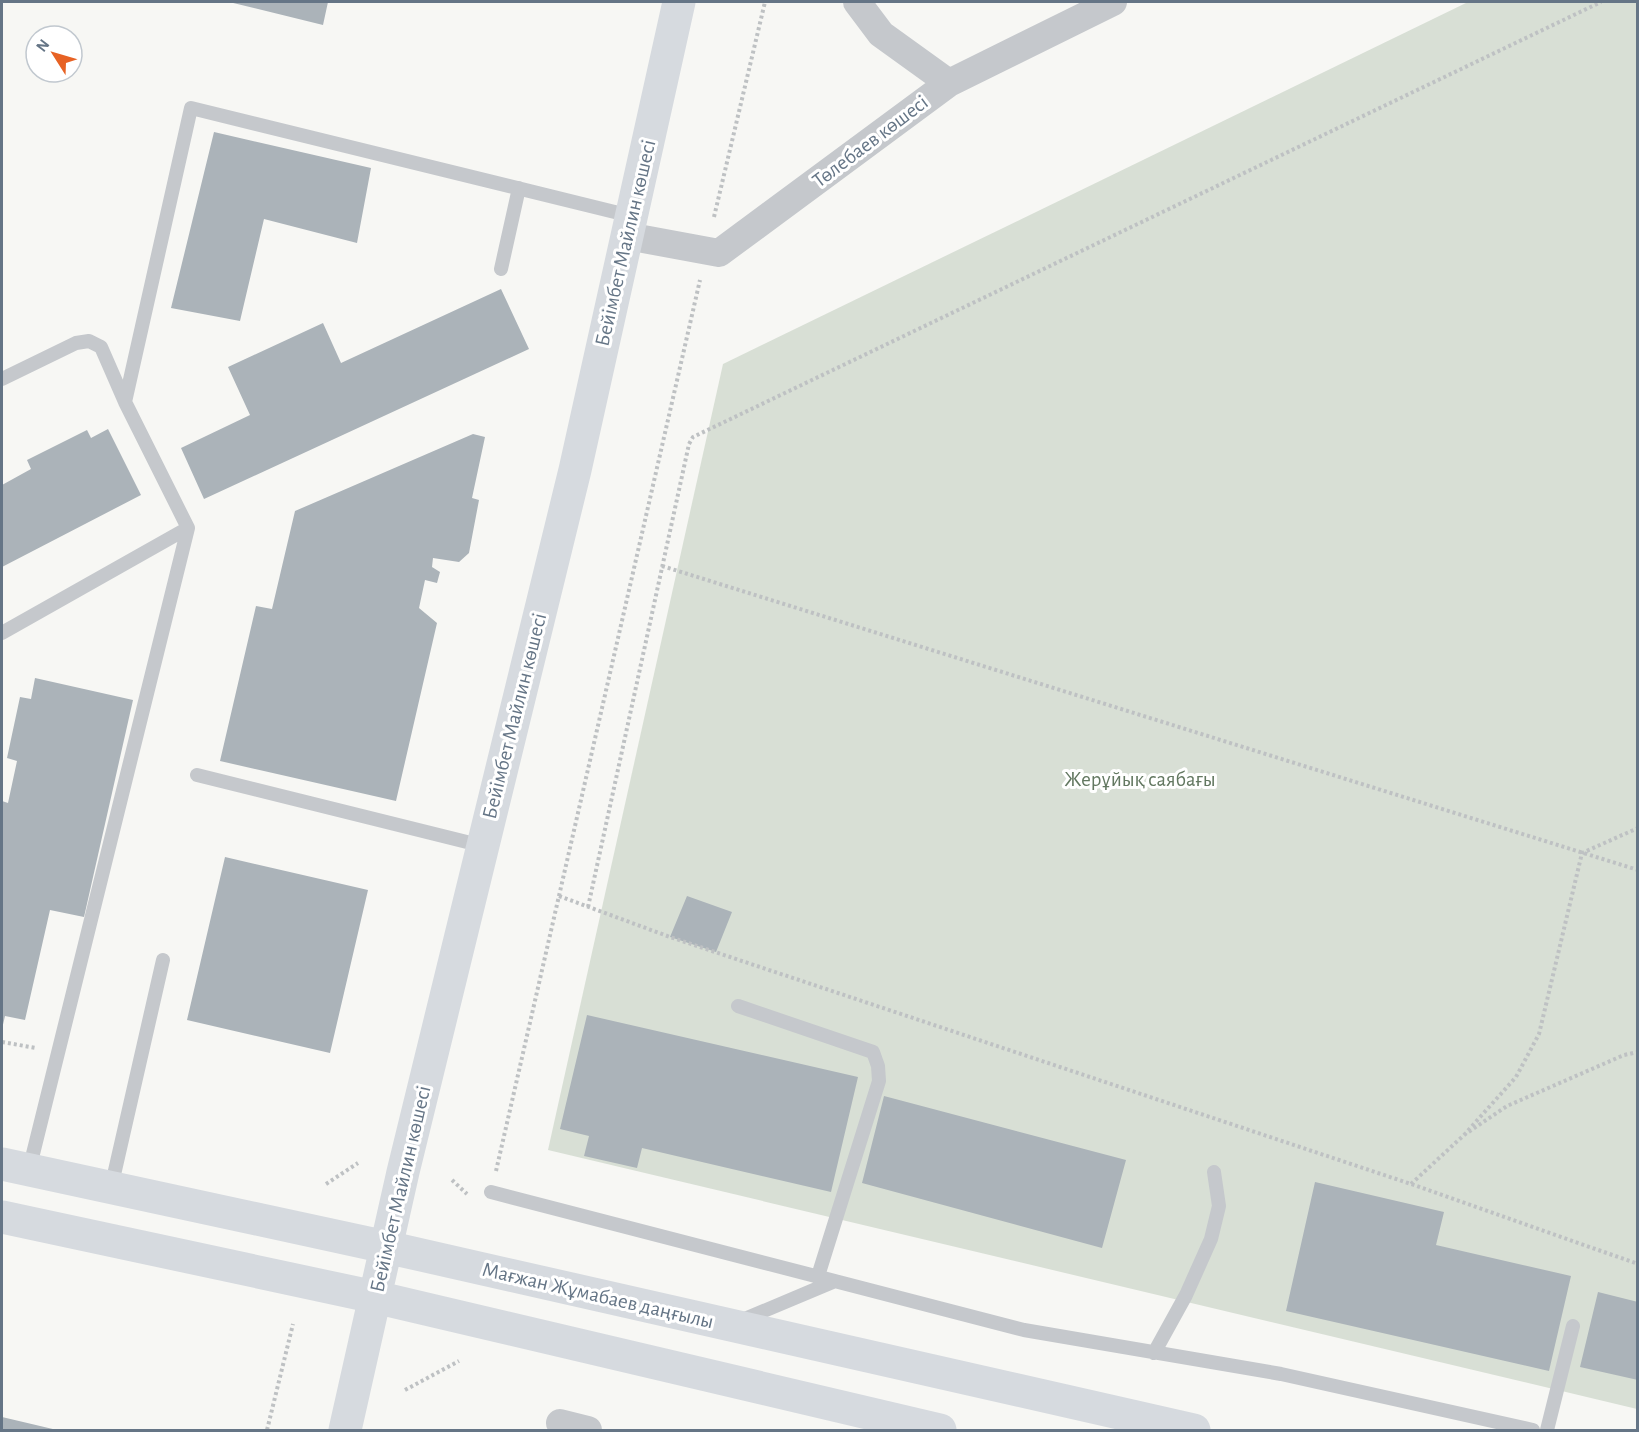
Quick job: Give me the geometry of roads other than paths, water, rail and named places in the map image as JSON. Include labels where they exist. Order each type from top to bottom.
[{"type":"main road","name":"Бейімбет Майлин көшесі","points":[[345,1431],[386,1247],[574,470],[679,2]]},
{"type":"main road","name":"Мағжан Жұмабаев даңғылы","points":[[15,1167],[386,1247],[1194,1431]]},
{"type":"main road","points":[[2,1217],[375,1297],[940,1431]]},
{"type":"street","points":[[856,2],[881,34],[949,83]]},
{"type":"street","name":"Төлебаев көшесі","points":[[629,226],[719,253],[949,83],[1113,2]]},
{"type":"street","points":[[560,1424],[588,1431]]},
{"type":"lane","points":[[125,402],[191,108],[519,188],[629,226]]},
{"type":"lane","points":[[501,269],[519,188]]},
{"type":"lane","points":[[2,379],[76,343],[89,341],[101,347],[125,402],[188,528],[58,1053],[15,1167]]},
{"type":"lane","points":[[2,633],[188,528]]},
{"type":"lane","points":[[197,775],[483,846]]},
{"type":"lane","points":[[111,1188],[163,960]]},
{"type":"lane","points":[[738,1006],[873,1052],[878,1066],[879,1081],[818,1276]]},
{"type":"lane","points":[[1154,1353],[1186,1295],[1211,1239],[1219,1206],[1214,1172]]},
{"type":"lane","points":[[491,1192],[1024,1330],[1281,1374],[1533,1431]]},
{"type":"lane","points":[[730,1325],[835,1281]]},
{"type":"lane","points":[[1547,1431],[1573,1326]]},
{"type":"park label","name":"Жерұйық саябағы","points":[[1140,779]]}]
